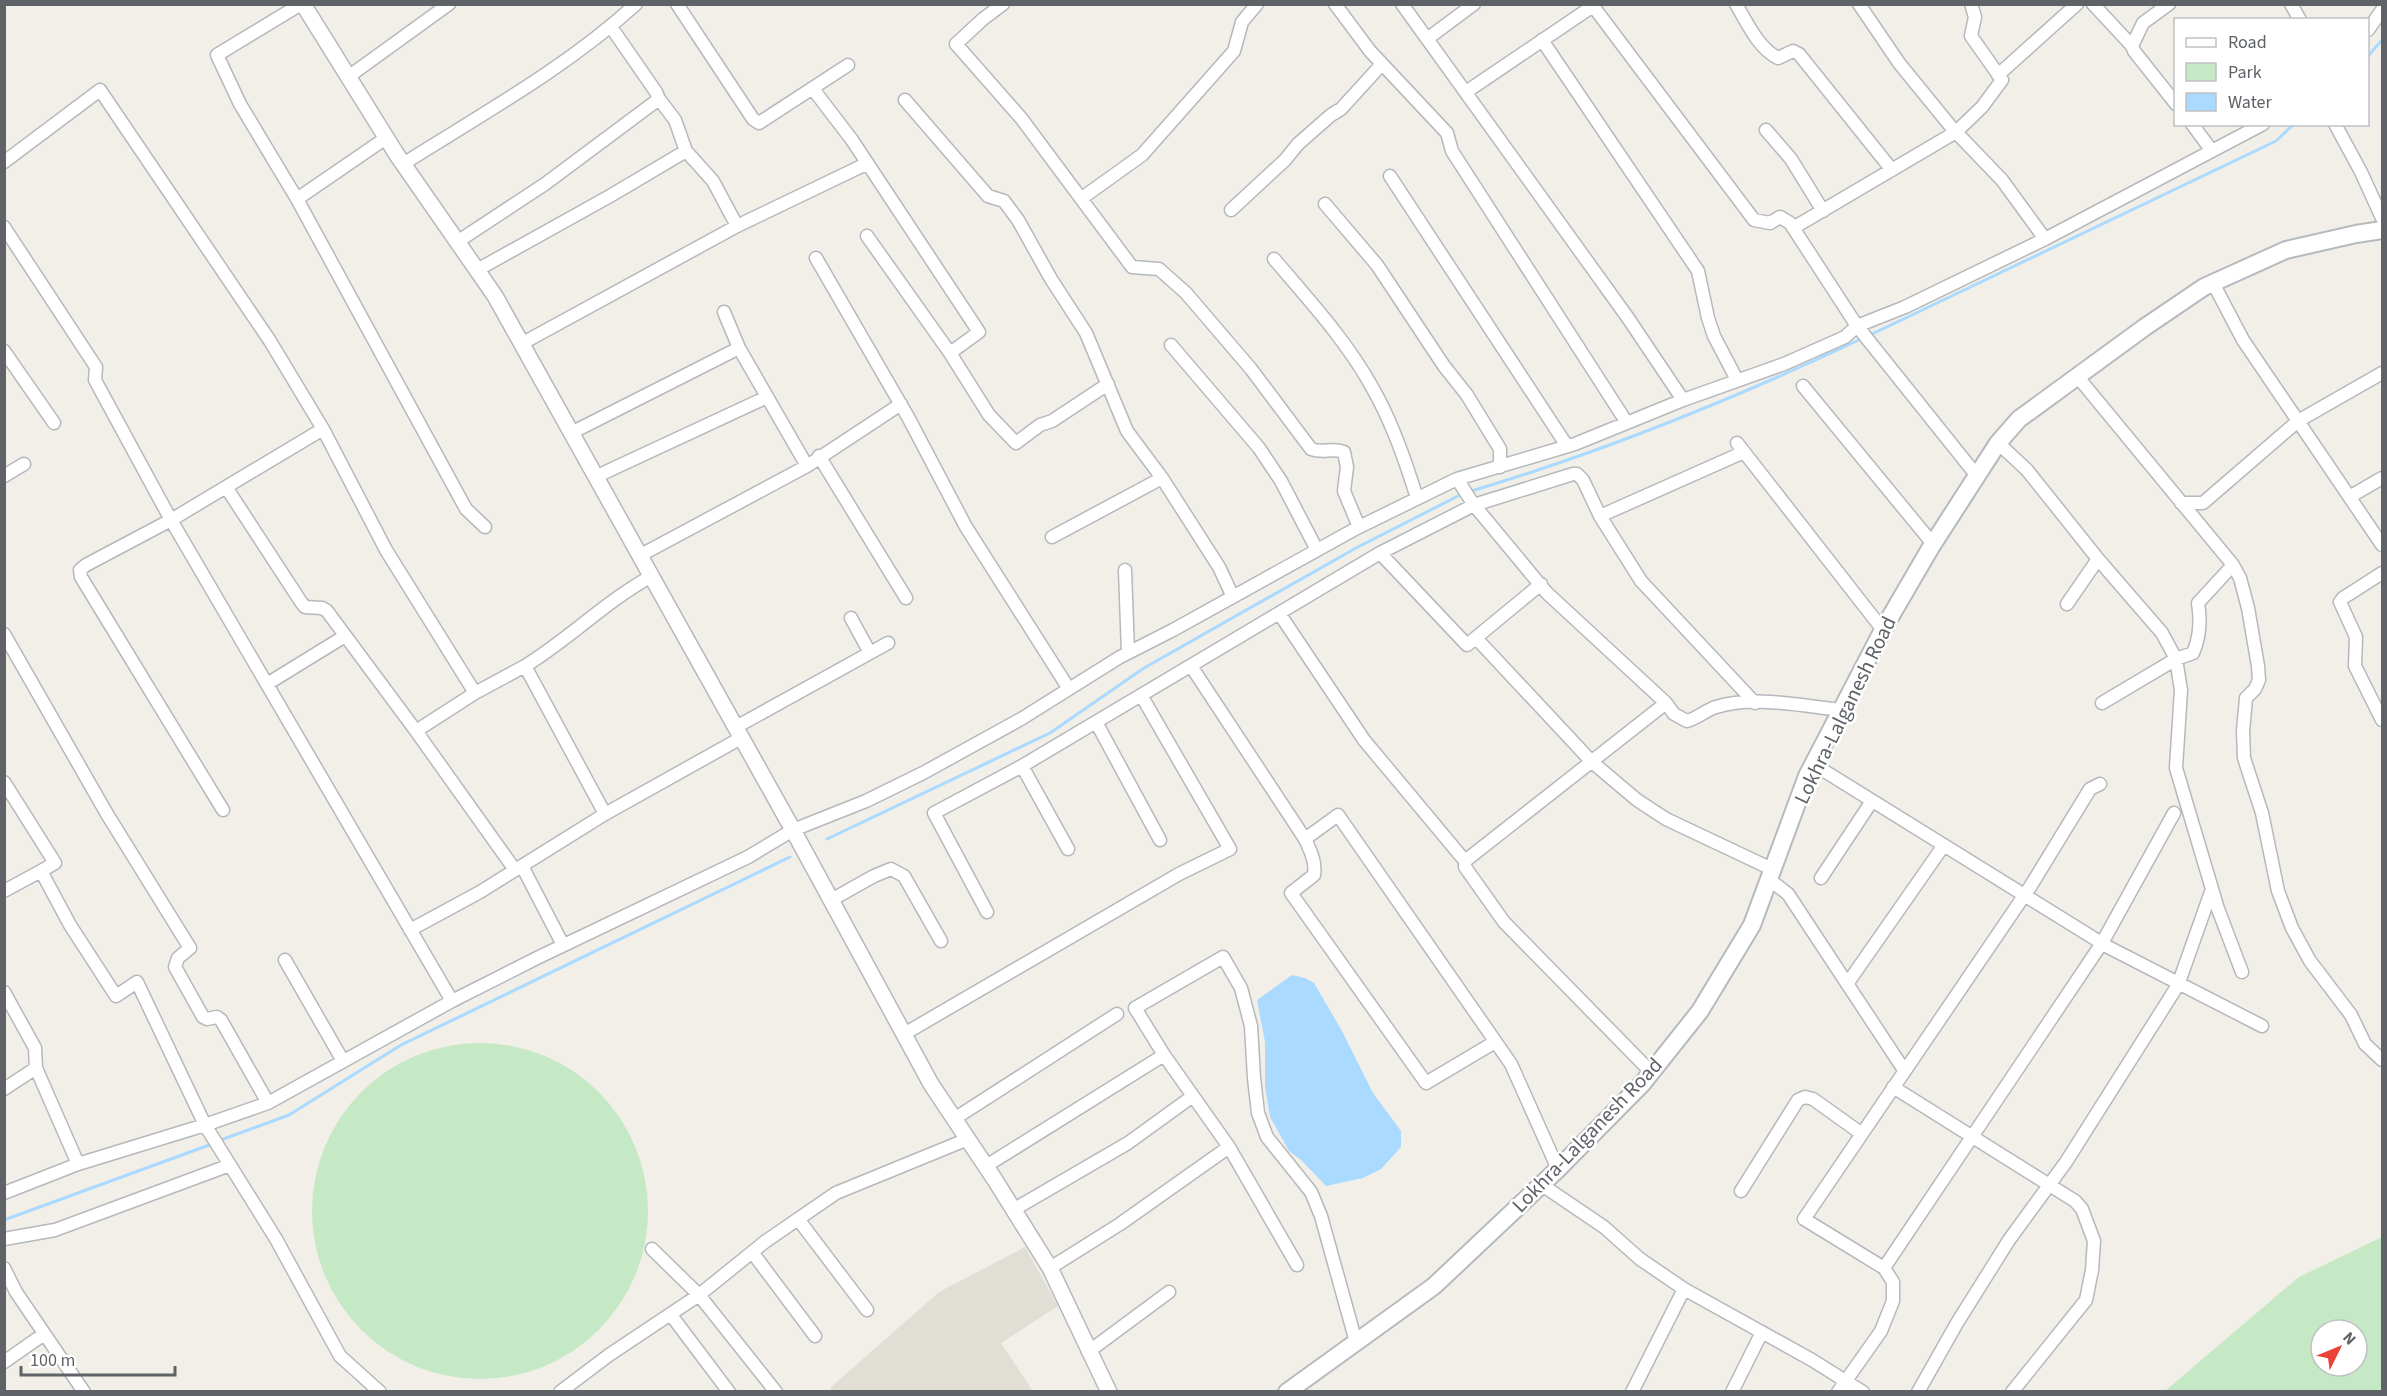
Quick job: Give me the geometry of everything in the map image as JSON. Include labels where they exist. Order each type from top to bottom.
[{"type":"main road","name":"Lokhra-Lalganesh Road","points":[[1287,1392],[1434,1286],[1558,1170],[1651,1072],[1700,1011],[1752,925],[1813,764],[1883,630],[1933,544],[1998,442],[2019,419],[2145,327],[2213,283],[2286,250],[2382,230]]},
{"type":"street","points":[[485,527],[465,509],[297,199],[240,104],[217,55],[302,4],[403,164],[495,296],[793,830],[931,1084],[1050,1268],[1088,1352],[1110,1392]]},
{"type":"street","points":[[348,77],[449,4]]},
{"type":"street","points":[[403,164],[547,74],[611,27],[636,4]]},
{"type":"street","points":[[677,4],[753,119],[759,123],[848,65]]},
{"type":"street","points":[[1003,4],[956,44],[1022,118],[1132,267],[1159,269],[1186,293],[1251,369],[1311,449],[1319,452],[1334,448],[1344,452],[1347,467],[1344,491],[1359,527]]},
{"type":"street","points":[[1082,198],[1142,155],[1234,51],[1242,21],[1257,4]]},
{"type":"street","points":[[1402,4],[1628,318],[1683,400]]},
{"type":"street","points":[[1427,39],[1474,4]]},
{"type":"street","points":[[1736,4],[1771,54],[1778,58],[1793,51],[1799,54],[1892,170]]},
{"type":"street","points":[[1859,4],[1899,63],[1956,132],[2002,180],[2045,239]]},
{"type":"street","points":[[1793,228],[1956,132],[1982,107],[2001,80],[1971,36],[1975,17],[1971,4]]},
{"type":"street","points":[[1998,75],[2077,4]]},
{"type":"street","points":[[2093,4],[2132,46],[2174,103]]},
{"type":"street","points":[[2132,46],[2143,23],[2169,4]]},
{"type":"street","points":[[2291,4],[2299,18]]},
{"type":"street","points":[[1335,5],[1382,64],[1447,134],[1458,161],[1627,423]]},
{"type":"street","points":[[1466,92],[1593,6],[1754,220],[1770,223],[1780,217],[1790,223],[1860,328],[1977,476]]},
{"type":"street","points":[[2369,27],[2382,10]]},
{"type":"street","points":[[611,27],[656,92],[658,99],[675,120],[686,151],[713,181],[737,226]]},
{"type":"street","points":[[1542,40],[1698,271],[1714,336],[1737,380]]},
{"type":"street","points":[[1231,210],[1286,159],[1298,144],[1331,114],[1341,109],[1382,64]]},
{"type":"street","points":[[813,89],[852,140],[979,332],[950,353]]},
{"type":"street","points":[[4,162],[100,90],[270,341],[322,429],[386,550],[476,693]]},
{"type":"street","points":[[457,242],[545,184],[658,99]]},
{"type":"street","points":[[905,100],[988,196],[1004,201],[1018,220],[1051,279],[1086,333],[1127,430],[1162,478],[1219,567],[1233,597]]},
{"type":"street","points":[[2193,126],[2212,151]]},
{"type":"street","points":[[4,1193],[78,1164],[268,1103],[452,1001],[563,945],[748,857],[793,830],[866,801],[923,773],[1021,719],[1128,653],[1359,527],[1417,498],[1500,466],[1567,447],[1683,400],[1784,364],[1845,337],[2045,239],[2259,126]]},
{"type":"street","points":[[2336,126],[2382,218]]},
{"type":"street","points":[[1766,130],[1791,159],[1823,211]]},
{"type":"street","points":[[297,199],[386,138]]},
{"type":"street","points":[[477,270],[686,151]]},
{"type":"street","points":[[521,344],[737,226],[866,164]]},
{"type":"street","points":[[1390,176],[1567,447]]},
{"type":"street","points":[[1325,204],[1377,266],[1444,366],[1467,395],[1500,449],[1500,466]]},
{"type":"street","points":[[4,227],[96,367],[95,380],[171,520],[452,1001]]},
{"type":"street","points":[[867,236],[950,353],[989,415],[1016,443],[1040,425],[1052,421],[1108,384]]},
{"type":"street","points":[[816,258],[901,404],[966,527],[1069,689]]},
{"type":"street","points":[[1274,259],[1344,346],[1372,386],[1395,434],[1417,498]]},
{"type":"street","points":[[2213,283],[2243,340],[2382,544]]},
{"type":"street","points":[[724,312],[738,348],[807,466]]},
{"type":"street","points":[[1172,345],[1259,448],[1281,481],[1317,550]]},
{"type":"street","points":[[571,434],[738,348]]},
{"type":"street","points":[[4,351],[54,423]]},
{"type":"street","points":[[2181,503],[2203,503],[2298,421],[2382,374]]},
{"type":"street","points":[[2077,376],[2232,565],[2240,578],[2248,608],[2259,680],[2255,689],[2246,698],[2242,731],[2244,758],[2258,797],[2278,891],[2292,928],[2310,962],[2351,1015],[2365,1044],[2382,1060]]},
{"type":"street","points":[[1803,386],[1933,544]]},
{"type":"street","points":[[595,477],[767,397]]},
{"type":"street","points":[[639,556],[807,466],[901,404]]},
{"type":"street","points":[[223,810],[81,577],[80,570],[171,520],[322,429]]},
{"type":"street","points":[[1998,442],[2027,470],[2098,559],[2162,633],[2176,659],[2181,690],[2176,768],[2212,889],[2242,972]]},
{"type":"street","points":[[1600,516],[1741,448],[1883,630]]},
{"type":"street","points":[[819,456],[906,598]]},
{"type":"street","points":[[4,476],[24,464]]},
{"type":"street","points":[[987,912],[934,813],[1022,766],[1380,553],[1473,503],[1578,474],[1600,516],[1641,581],[1755,703]]},
{"type":"street","points":[[1052,537],[1162,478]]},
{"type":"street","points":[[2350,496],[2382,478]]},
{"type":"street","points":[[1459,482],[1473,503],[1540,584],[1666,703],[1674,714],[1687,721],[1698,718],[1714,708],[1732,703],[1841,710]]},
{"type":"street","points":[[226,487],[301,602],[305,607],[322,608],[327,611],[518,868],[563,945]]},
{"type":"street","points":[[1380,553],[1467,645],[1540,584]]},
{"type":"street","points":[[2067,604],[2098,559]]},
{"type":"street","points":[[2102,703],[2176,659],[2193,653],[2197,644],[2201,619],[2198,603],[2232,565]]},
{"type":"street","points":[[1125,570],[1128,653]]},
{"type":"street","points":[[2382,573],[2340,602],[2356,637],[2355,666],[2382,720]]},
{"type":"street","points":[[416,731],[563,642],[615,598],[650,577]]},
{"type":"street","points":[[1279,613],[1364,740],[1465,861],[1465,867],[1504,922],[1651,1072]]},
{"type":"street","points":[[851,618],[870,653]]},
{"type":"street","points":[[4,634],[107,813],[190,948],[175,962],[175,967],[203,1017],[207,1019],[217,1017],[221,1020],[268,1103]]},
{"type":"street","points":[[267,684],[345,636]]},
{"type":"street","points":[[1476,638],[1592,762],[1637,800],[1666,819],[1772,875],[1788,894],[1904,1070]]},
{"type":"street","points":[[410,930],[480,892],[738,732],[888,643]]},
{"type":"street","points":[[525,666],[605,814]]},
{"type":"street","points":[[1191,666],[1305,839],[1315,865],[1314,876],[1291,893],[1426,1083],[1495,1042]]},
{"type":"street","points":[[904,1034],[1179,874],[1230,849],[1141,695]]},
{"type":"street","points":[[1465,861],[1666,703]]},
{"type":"street","points":[[1096,722],[1160,840]]},
{"type":"street","points":[[1813,764],[2102,943],[2178,985],[2262,1026]]},
{"type":"street","points":[[1022,766],[1068,849]]},
{"type":"street","points":[[4,782],[55,862],[4,891]]},
{"type":"street","points":[[1838,1392],[1881,1331],[1893,1301],[1893,1282],[1884,1268],[1804,1219],[2025,894],[2090,789],[2100,784]]},
{"type":"street","points":[[1821,878],[1872,801]]},
{"type":"street","points":[[1884,1268],[2102,943],[2174,813]]},
{"type":"street","points":[[1305,839],[1338,815],[1511,1064],[1558,1170]]},
{"type":"street","points":[[1847,984],[1944,845]]},
{"type":"street","points":[[831,900],[891,869],[904,876],[941,941]]},
{"type":"street","points":[[41,871],[70,925],[116,996],[136,982],[205,1125],[276,1239],[340,1356],[380,1392]]},
{"type":"street","points":[[1918,1392],[2009,1240],[2049,1186],[2178,985],[2212,889]]},
{"type":"street","points":[[1297,1265],[1229,1147],[1164,1055],[1136,1008],[1223,957],[1241,988],[1251,1026],[1258,1113],[1267,1137],[1311,1192],[1318,1208],[1356,1342]]},
{"type":"street","points":[[285,960],[343,1061]]},
{"type":"street","points":[[4,992],[35,1048],[36,1068],[78,1164]]},
{"type":"street","points":[[954,1119],[1117,1014]]},
{"type":"street","points":[[986,1166],[1164,1055]]},
{"type":"street","points":[[4,1089],[36,1068]]},
{"type":"street","points":[[1893,1087],[2074,1201],[2082,1209],[2094,1241],[2092,1270],[2086,1300],[2012,1392]]},
{"type":"street","points":[[1013,1210],[1128,1143],[1193,1096]]},
{"type":"street","points":[[1741,1191],[1798,1100],[1805,1097],[1813,1099],[1862,1134]]},
{"type":"street","points":[[560,1392],[609,1355],[699,1295],[752,1252],[839,1191],[968,1139]]},
{"type":"street","points":[[1050,1268],[1104,1236],[1229,1147]]},
{"type":"street","points":[[4,1239],[55,1230],[230,1165]]},
{"type":"street","points":[[1542,1185],[1605,1227],[1640,1259],[1684,1289],[1863,1392]]},
{"type":"street","points":[[798,1219],[867,1310]]},
{"type":"street","points":[[652,1250],[699,1295],[776,1392]]},
{"type":"street","points":[[752,1252],[815,1336]]},
{"type":"street","points":[[4,1268],[16,1292],[84,1392]]},
{"type":"street","points":[[1632,1392],[1684,1289]]},
{"type":"street","points":[[1088,1352],[1169,1292]]},
{"type":"street","points":[[671,1315],[729,1392]]},
{"type":"street","points":[[1732,1392],[1762,1332]]},
{"type":"street","points":[[4,1362],[44,1334]]},
{"type":"shaded area","points":[[1025,1247],[1058,1306],[1001,1343],[1033,1391],[832,1392],[830,1388],[939,1292]]},
{"type":"green space","points":[[480,1043],[513,1046],[544,1056],[573,1071],[599,1092],[620,1118],[635,1147],[645,1178],[648,1211],[645,1244],[635,1275],[620,1304],[599,1330],[573,1351],[544,1366],[513,1376],[480,1379],[447,1376],[416,1366],[387,1351],[361,1330],[340,1304],[325,1275],[315,1244],[312,1211],[315,1178],[325,1147],[340,1118],[361,1092],[387,1071],[416,1056],[447,1046]]},
{"type":"green space","points":[[2382,1237],[2382,1391],[2165,1391],[2299,1277]]},
{"type":"water","points":[[1292,975],[1314,983],[1342,1031],[1373,1093],[1401,1131],[1401,1147],[1381,1169],[1363,1178],[1326,1186],[1289,1151],[1270,1117],[1265,1087],[1265,1042],[1257,1000]]},
{"type":"waterway","points":[[2369,55],[2382,40]]},
{"type":"waterway","points":[[1870,335],[2276,141],[2292,126]]},
{"type":"waterway","points":[[1468,492],[1568,460],[1668,423],[1765,383],[1861,339]]},
{"type":"waterway","points":[[827,839],[1050,733],[1144,668],[1356,548],[1462,494]]},
{"type":"waterway","points":[[218,1141],[289,1115],[401,1045],[790,857]]},
{"type":"waterway","points":[[4,1220],[212,1144]]}]
